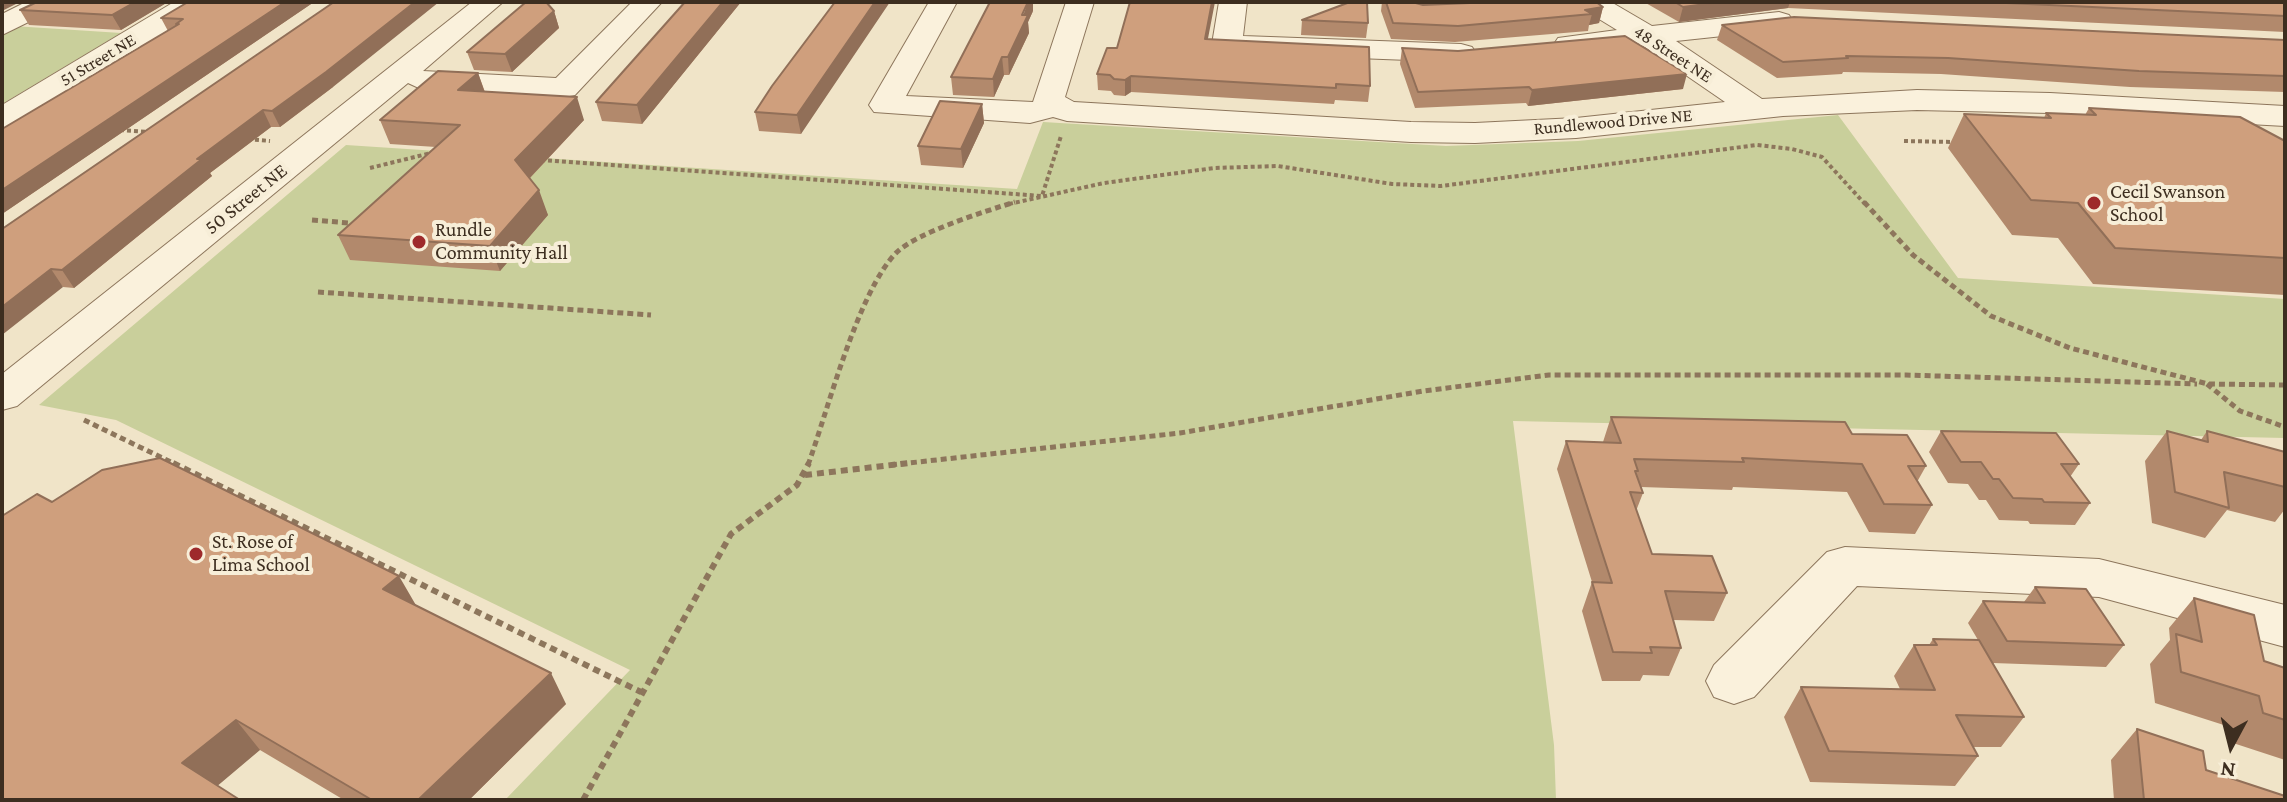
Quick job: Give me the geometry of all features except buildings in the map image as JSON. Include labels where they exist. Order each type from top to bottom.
[{"type":"street","points":[[2,26],[47,2]]},
{"type":"street","name":"51 Street NE","points":[[2,119],[194,2]]},
{"type":"street","name":"50 Street NE","points":[[2,396],[489,2]]},
{"type":"street","points":[[395,78],[564,88],[648,2]]},
{"type":"street","name":"Rundlewood Drive NE","points":[[943,2],[885,105],[1030,113],[1062,108],[1411,132],[1475,133],[1576,128],[1754,108],[1979,100],[2285,116]]},
{"type":"street","points":[[1062,108],[1048,101],[1080,2]]},
{"type":"street","points":[[1233,2],[1227,44],[1455,54],[1485,51]]},
{"type":"street","name":"48 Street NE","points":[[1591,2],[1650,37],[1754,108]]},
{"type":"street","points":[[1543,46],[1796,20],[1753,2]]},
{"type":"street","points":[[1734,681],[1845,566],[2099,578],[2285,626]]},
{"type":"path","points":[[1042,196],[1062,108]]},
{"type":"path","points":[[106,129],[164,133]]},
{"type":"path","points":[[242,139],[315,144]]},
{"type":"path","points":[[1904,141],[1961,143]]},
{"type":"path","points":[[583,800],[731,534],[797,485],[805,475],[867,297],[898,251],[935,231],[1014,202],[1104,183],[1214,168],[1278,166],[1392,184],[1441,186],[1757,145],[1792,149],[1822,157],[1913,255],[1991,316],[2070,348],[2208,384],[2240,411],[2285,427]]},
{"type":"path","points":[[370,168],[434,153]]},
{"type":"path","points":[[527,159],[1042,196]]},
{"type":"path","points":[[312,220],[349,223]]},
{"type":"path","points":[[318,292],[651,315]]},
{"type":"path","points":[[805,475],[1180,433],[1423,391],[1549,375],[1906,375],[2285,385]]},
{"type":"path","points":[[84,420],[641,692]]},
{"type":"green space","points":[[13,26],[121,33],[2,104],[2,32]]},
{"type":"green space","points":[[1838,115],[1958,278],[2285,299],[2285,438],[1513,421],[1554,745],[1556,800],[505,800],[630,670],[116,420],[39,405],[346,145],[1017,189],[1043,122],[1446,146],[1578,141]]},
{"type":"place","name":"Cecil Swanson School","points":[[2094,203]]},
{"type":"place","name":"Rundle Community Hall","points":[[419,242]]},
{"type":"place","name":"St. Rose of Lima School","points":[[196,554]]}]
